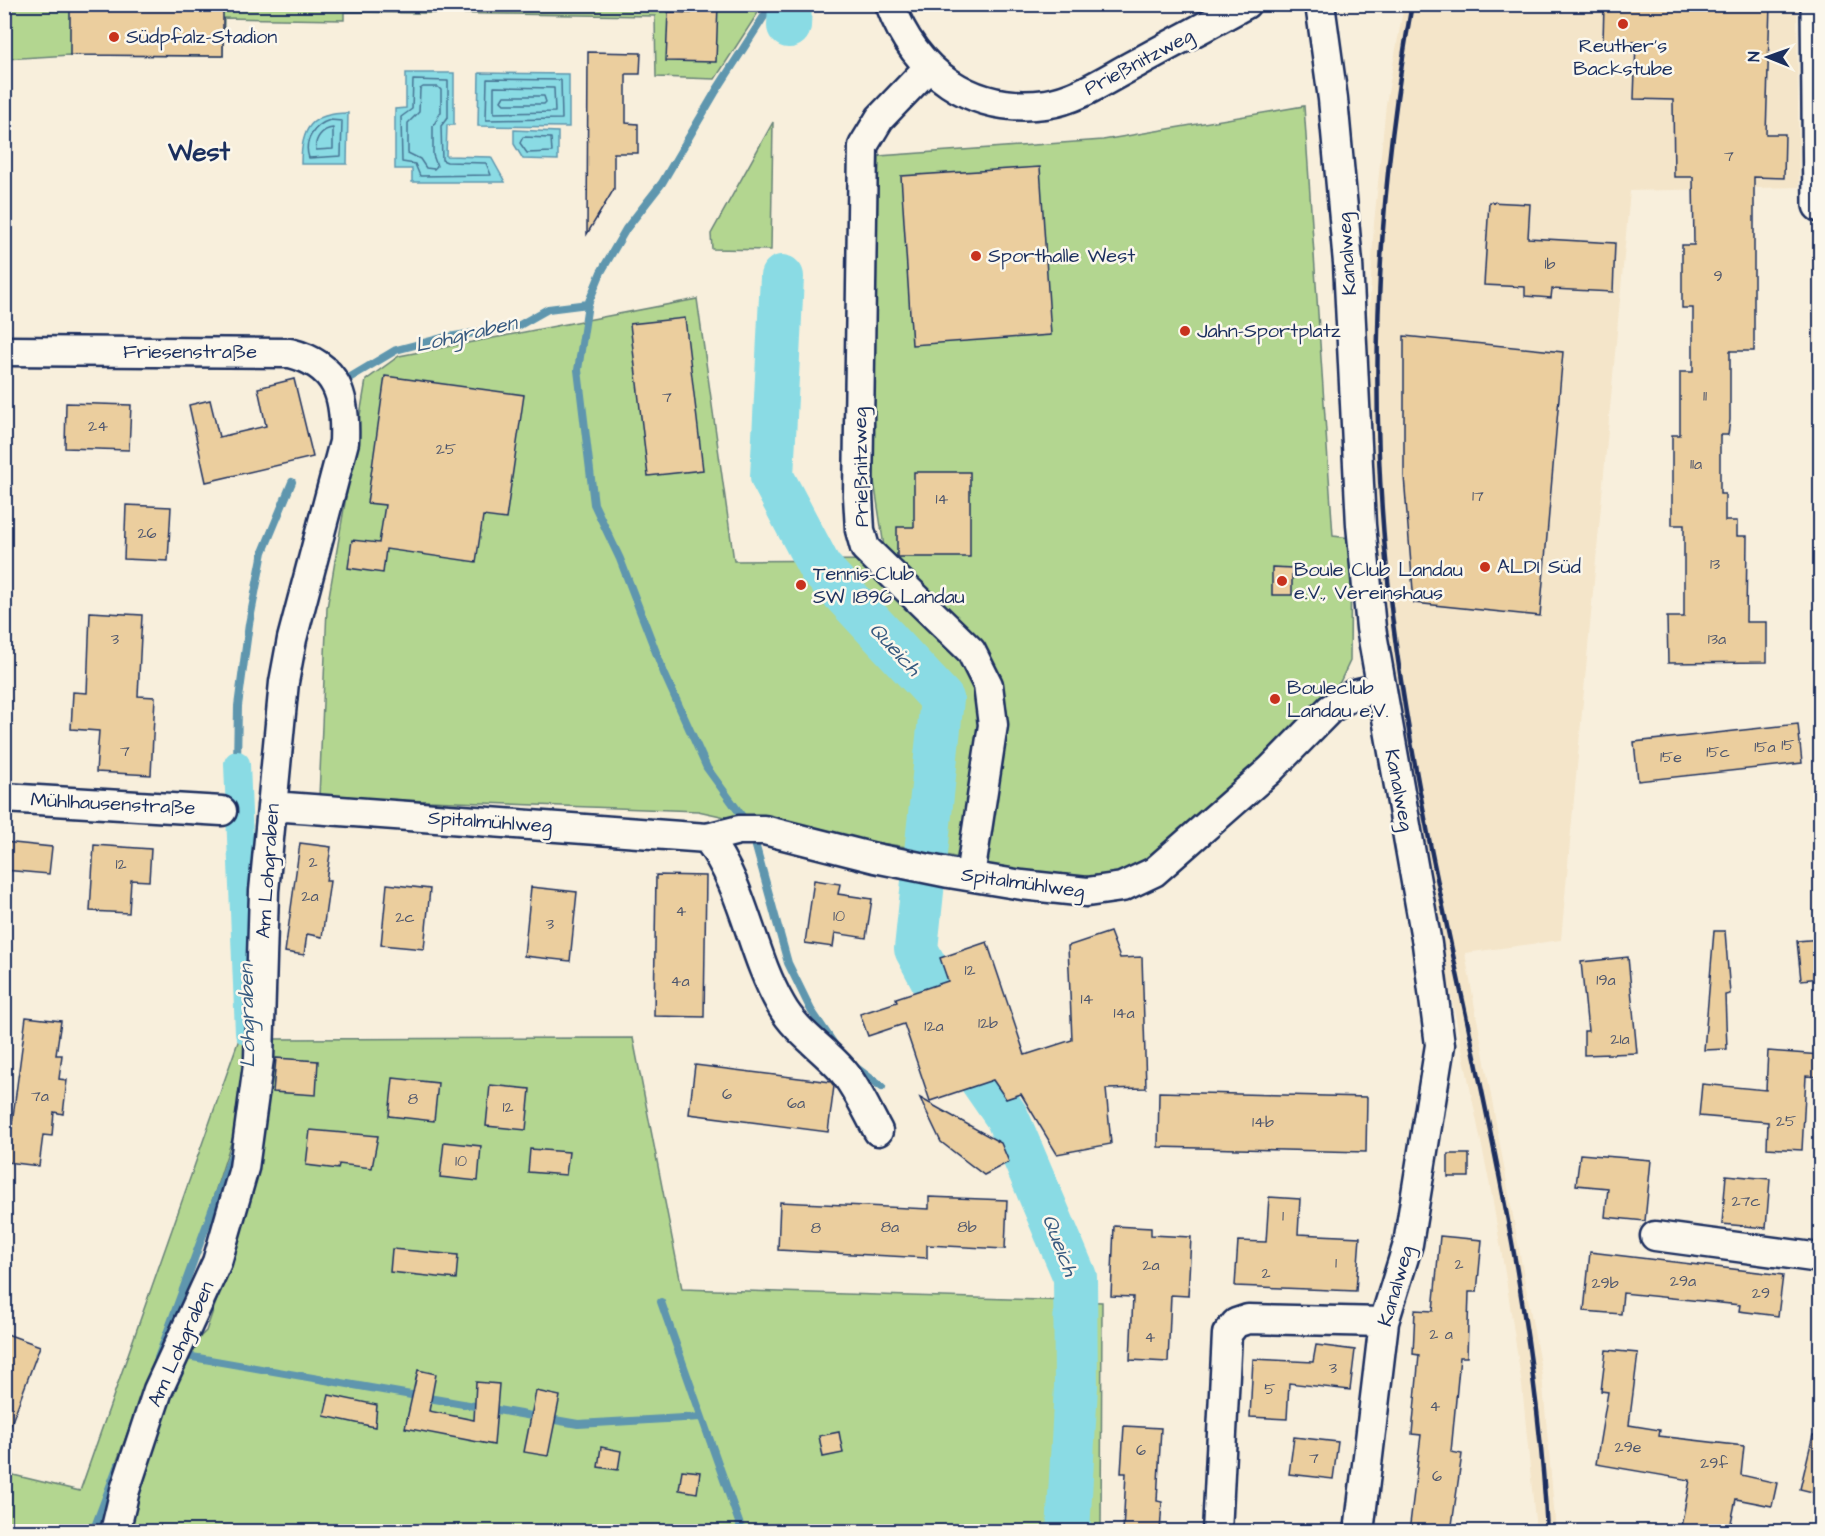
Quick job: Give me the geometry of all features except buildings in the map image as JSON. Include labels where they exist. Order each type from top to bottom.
[{"type":"street","name":"Prießnitzweg","points":[[890,4],[912,49],[928,68],[956,88],[976,96],[1018,105],[1046,104],[1086,91],[1246,4]]},
{"type":"street","name":"Kanalweg","points":[[1320,4],[1326,42],[1348,263],[1361,525],[1379,688],[1427,944],[1439,1021],[1440,1045],[1408,1244],[1384,1322],[1359,1532]]},
{"type":"street","points":[[1818,4],[1821,206]]},
{"type":"street","name":"Prießnitzweg","points":[[928,68],[880,118],[863,146],[858,496],[860,530],[865,548],[971,651],[988,685],[993,725],[960,874]]},
{"type":"street","name":"Friesenstraße","points":[[4,351],[290,353],[310,358],[325,369],[338,388],[346,411]]},
{"type":"street","name":"Am Lohgraben","points":[[115,1532],[125,1490],[158,1390],[217,1262],[244,1167],[252,1125],[261,1029],[264,891],[284,682],[292,639],[344,442],[346,411]]},
{"type":"street","name":"Spitalmühlweg","points":[[272,806],[707,838],[740,830],[783,834],[909,865],[1022,885],[1104,892],[1138,882],[1154,873],[1270,770],[1330,709],[1354,694],[1379,688]]},
{"type":"street","name":"Mühlhausenstraße","points":[[4,798],[222,811]]},
{"type":"street","points":[[707,838],[723,860],[740,895],[768,981],[782,1008],[795,1025],[843,1072],[878,1131]]},
{"type":"street","points":[[1655,1236],[1821,1258]]},
{"type":"street","points":[[1217,1532],[1227,1334],[1236,1323],[1248,1319],[1384,1322]]},
{"type":"shaded area","points":[[1404,5],[1797,5],[1799,187],[1630,191],[1561,940],[1465,953],[1542,1375],[1556,1531],[1536,1531],[1522,1385],[1506,1279],[1491,1191],[1428,882],[1390,673],[1379,559],[1368,336],[1374,223],[1386,104]]},
{"type":"green space","name":"Südpfalz-Stadion","points":[[5,5],[763,5],[715,79],[656,77],[655,16],[344,12],[344,20],[224,18],[223,56],[70,55],[5,59]]},
{"type":"green space","points":[[1304,106],[1333,536],[1351,538],[1350,661],[1340,682],[1196,829],[1136,878],[1091,881],[1001,867],[913,848],[762,825],[698,811],[319,797],[327,608],[366,380],[399,356],[697,299],[734,561],[886,560],[870,454],[879,156],[1103,140]]},
{"type":"green space","points":[[773,122],[771,250],[712,249],[711,234]]},
{"type":"green space","points":[[633,1038],[682,1289],[1102,1302],[1101,1531],[122,1532],[176,1360],[206,1331],[231,1258],[270,1039]]},
{"type":"green space","points":[[239,1039],[250,1040],[237,1124],[203,1229],[91,1531],[5,1532],[5,1473],[80,1491]]},
{"type":"water","points":[[406,73],[454,73],[454,125],[447,125],[446,156],[491,157],[505,182],[412,182],[412,169],[395,169],[395,109],[406,108]]},
{"type":"water","points":[[479,73],[569,74],[569,127],[478,126]]},
{"type":"water","points":[[348,113],[347,164],[301,164],[303,141],[311,125],[325,116]]},
{"type":"water","points":[[514,130],[558,132],[558,160],[523,159],[514,144]]},
{"type":"waterway","points":[[747,823],[707,768],[664,673],[620,559],[594,504],[578,370],[588,304],[601,272],[626,229],[662,183],[716,91],[772,4]]},
{"type":"waterway","name":"Queich","points":[[789,26],[790,4]]},
{"type":"waterway","name":"Queich","points":[[782,277],[772,477],[820,568],[942,699],[916,949],[943,1000]]},
{"type":"waterway","name":"Lohgraben","points":[[349,378],[396,350],[442,338],[518,326],[548,309],[588,304]]},
{"type":"waterway","name":"Lohgraben","points":[[237,764],[238,706],[249,624],[263,552],[292,482]]},
{"type":"waterway","name":"Lohgraben","points":[[237,764],[248,1033]]},
{"type":"waterway","points":[[753,836],[788,963],[811,1010],[836,1047]]},
{"type":"waterway","name":"Queich","points":[[962,1052],[1007,1117],[1075,1277],[1076,1386],[1068,1532]]},
{"type":"waterway","points":[[854,1066],[882,1087]]},
{"type":"waterway","name":"Lohgraben","points":[[158,1358],[235,1147]]},
{"type":"waterway","points":[[661,1302],[741,1528],[736,1532]]},
{"type":"waterway","points":[[181,1355],[578,1424],[701,1417]]},
{"type":"waterway","name":"Lohgraben","points":[[93,1532],[118,1465]]},
{"type":"railway","points":[[1412,4],[1389,165],[1378,328],[1378,410],[1387,572],[1397,653],[1415,763],[1504,1200],[1523,1310],[1538,1421],[1547,1532]]},
{"type":"place","name":"Reuther's Backstube","points":[[1623,24]]},
{"type":"place","name":"Südpfalz-Stadion","points":[[114,37]]},
{"type":"place","name":"Sporthalle West","points":[[976,256]]},
{"type":"place","name":"Jahn-Sportplatz","points":[[1185,331]]},
{"type":"place","name":"ALDI Süd","points":[[1485,567]]},
{"type":"place","name":"Boule Club Landau e.V., Vereinshaus","points":[[1282,581]]},
{"type":"place","name":"Tennis-Club SW 1896 Landau","points":[[801,585]]},
{"type":"place","name":"Bouleclub Landau e.V.","points":[[1275,699]]},
{"type":"district","name":"West","points":[[199,152]]}]
